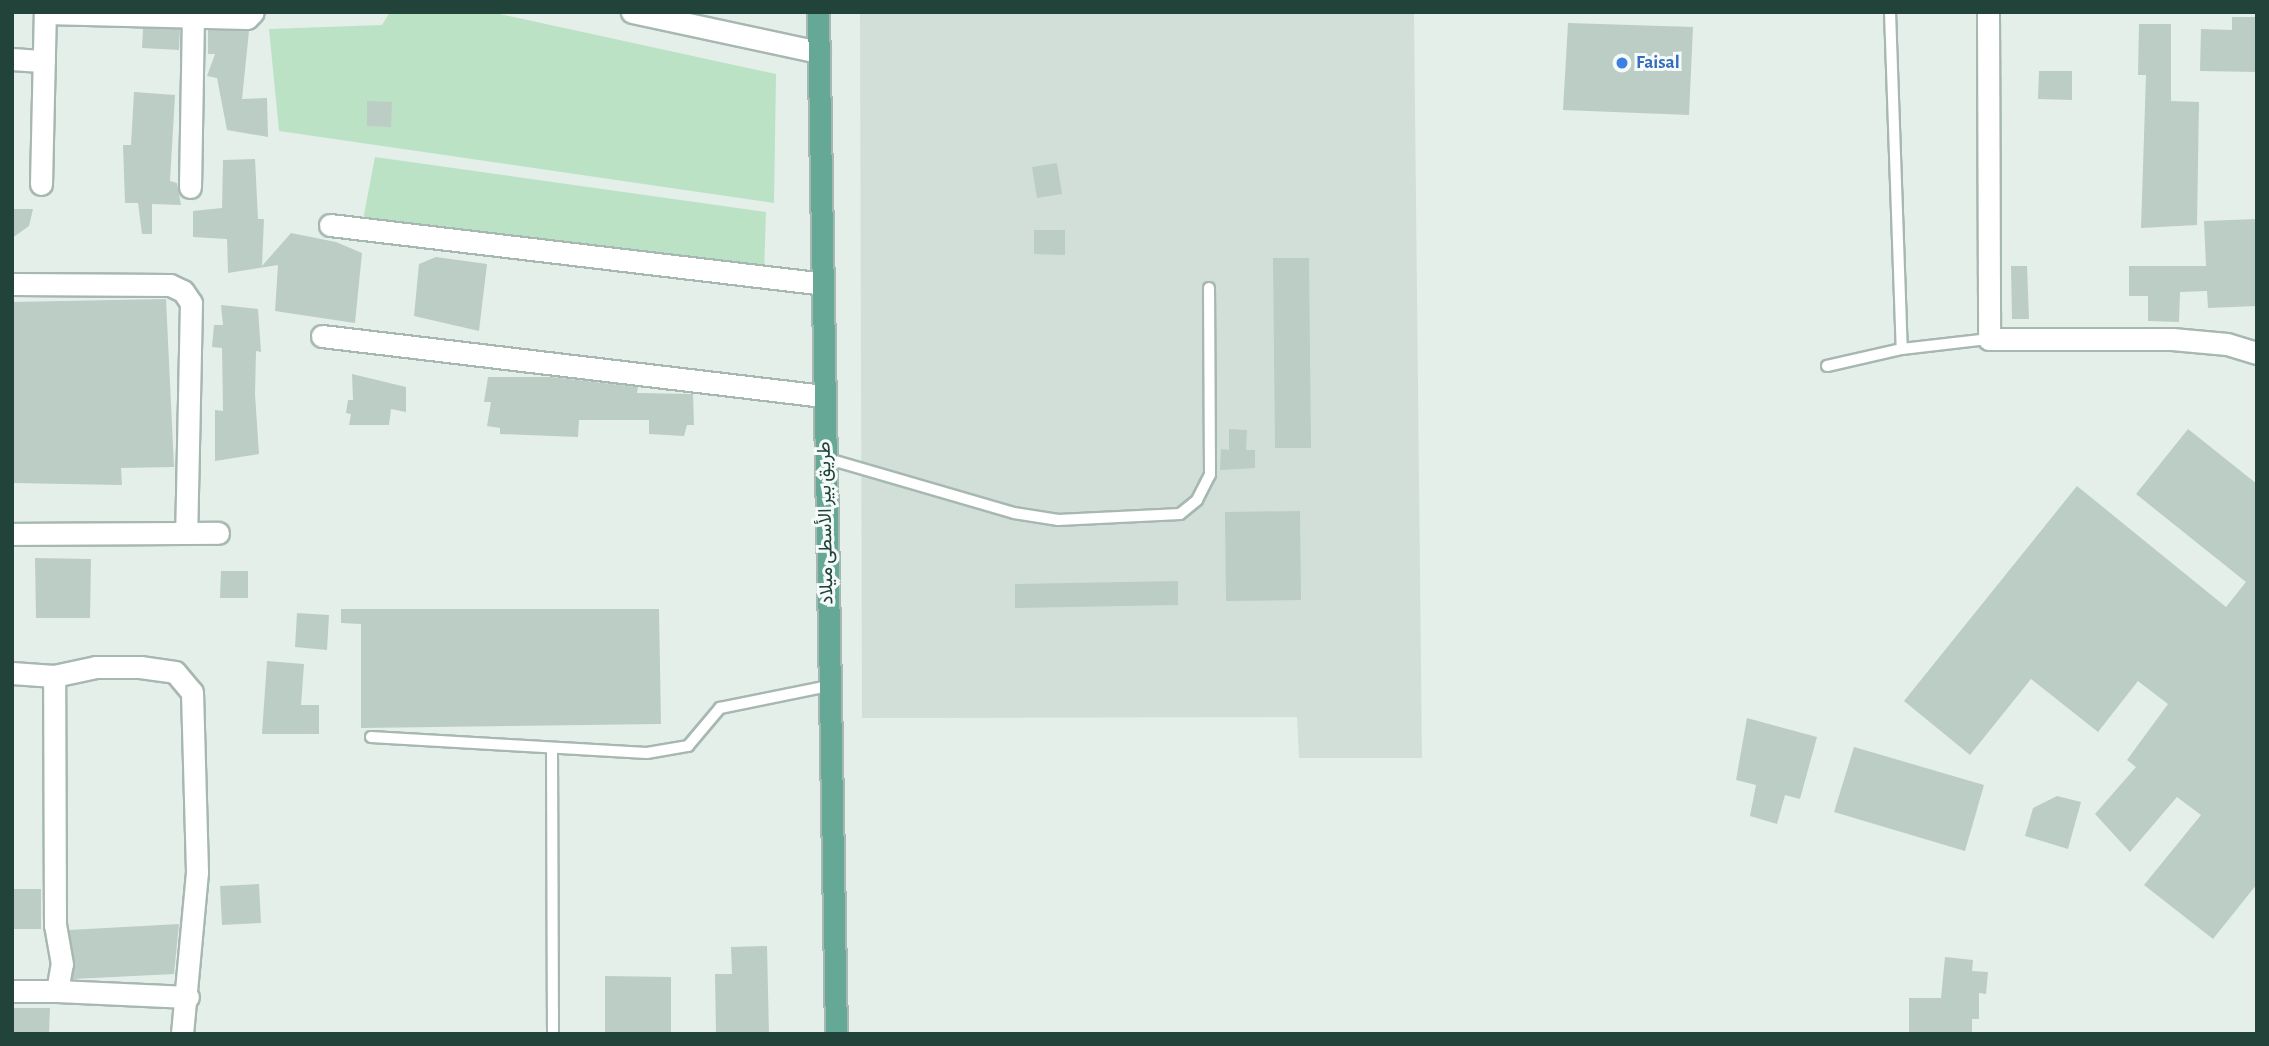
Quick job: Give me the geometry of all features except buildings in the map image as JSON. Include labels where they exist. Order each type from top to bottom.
[{"type":"main road","name":"طريق بير الأسطى ميلاد","points":[[818,12],[836,1034]]},
{"type":"street","points":[[41,184],[45,13],[247,18],[253,12]]},
{"type":"street","points":[[632,12],[819,51]]},
{"type":"street","points":[[1988,12],[1989,339],[2172,339],[2227,344],[2257,353]]},
{"type":"street","points":[[190,187],[193,16]]},
{"type":"street","points":[[12,59],[44,61]]},
{"type":"street","points":[[330,225],[822,284]]},
{"type":"street","points":[[12,284],[170,285],[183,291],[191,303],[186,533]]},
{"type":"street","points":[[322,337],[823,396]]},
{"type":"street","points":[[12,534],[218,533]]},
{"type":"street","points":[[12,673],[54,676],[96,667],[140,667],[175,672],[192,691],[197,872],[188,997],[182,1034]]},
{"type":"street","points":[[54,676],[55,925],[62,964],[57,991]]},
{"type":"street","points":[[12,990],[188,997]]},
{"type":"lane","points":[[1889,12],[1902,349]]},
{"type":"lane","points":[[825,458],[1014,513],[1058,520],[1180,514],[1198,500],[1210,475],[1209,288]]},
{"type":"lane","points":[[1827,366],[1902,349],[1989,339]]},
{"type":"lane","points":[[371,737],[647,753],[688,746],[720,708],[828,686]]},
{"type":"lane","points":[[552,748],[553,1034]]},
{"type":"shaded area","points":[[860,12],[1414,12],[1422,758],[1299,758],[1297,717],[862,718]]},
{"type":"green space","points":[[390,12],[491,12],[776,74],[774,203],[279,131],[269,29],[382,25]]},
{"type":"green space","points":[[375,157],[766,212],[764,274],[363,220]]},
{"type":"place","name":"Faisal","points":[[1622,63]]}]
